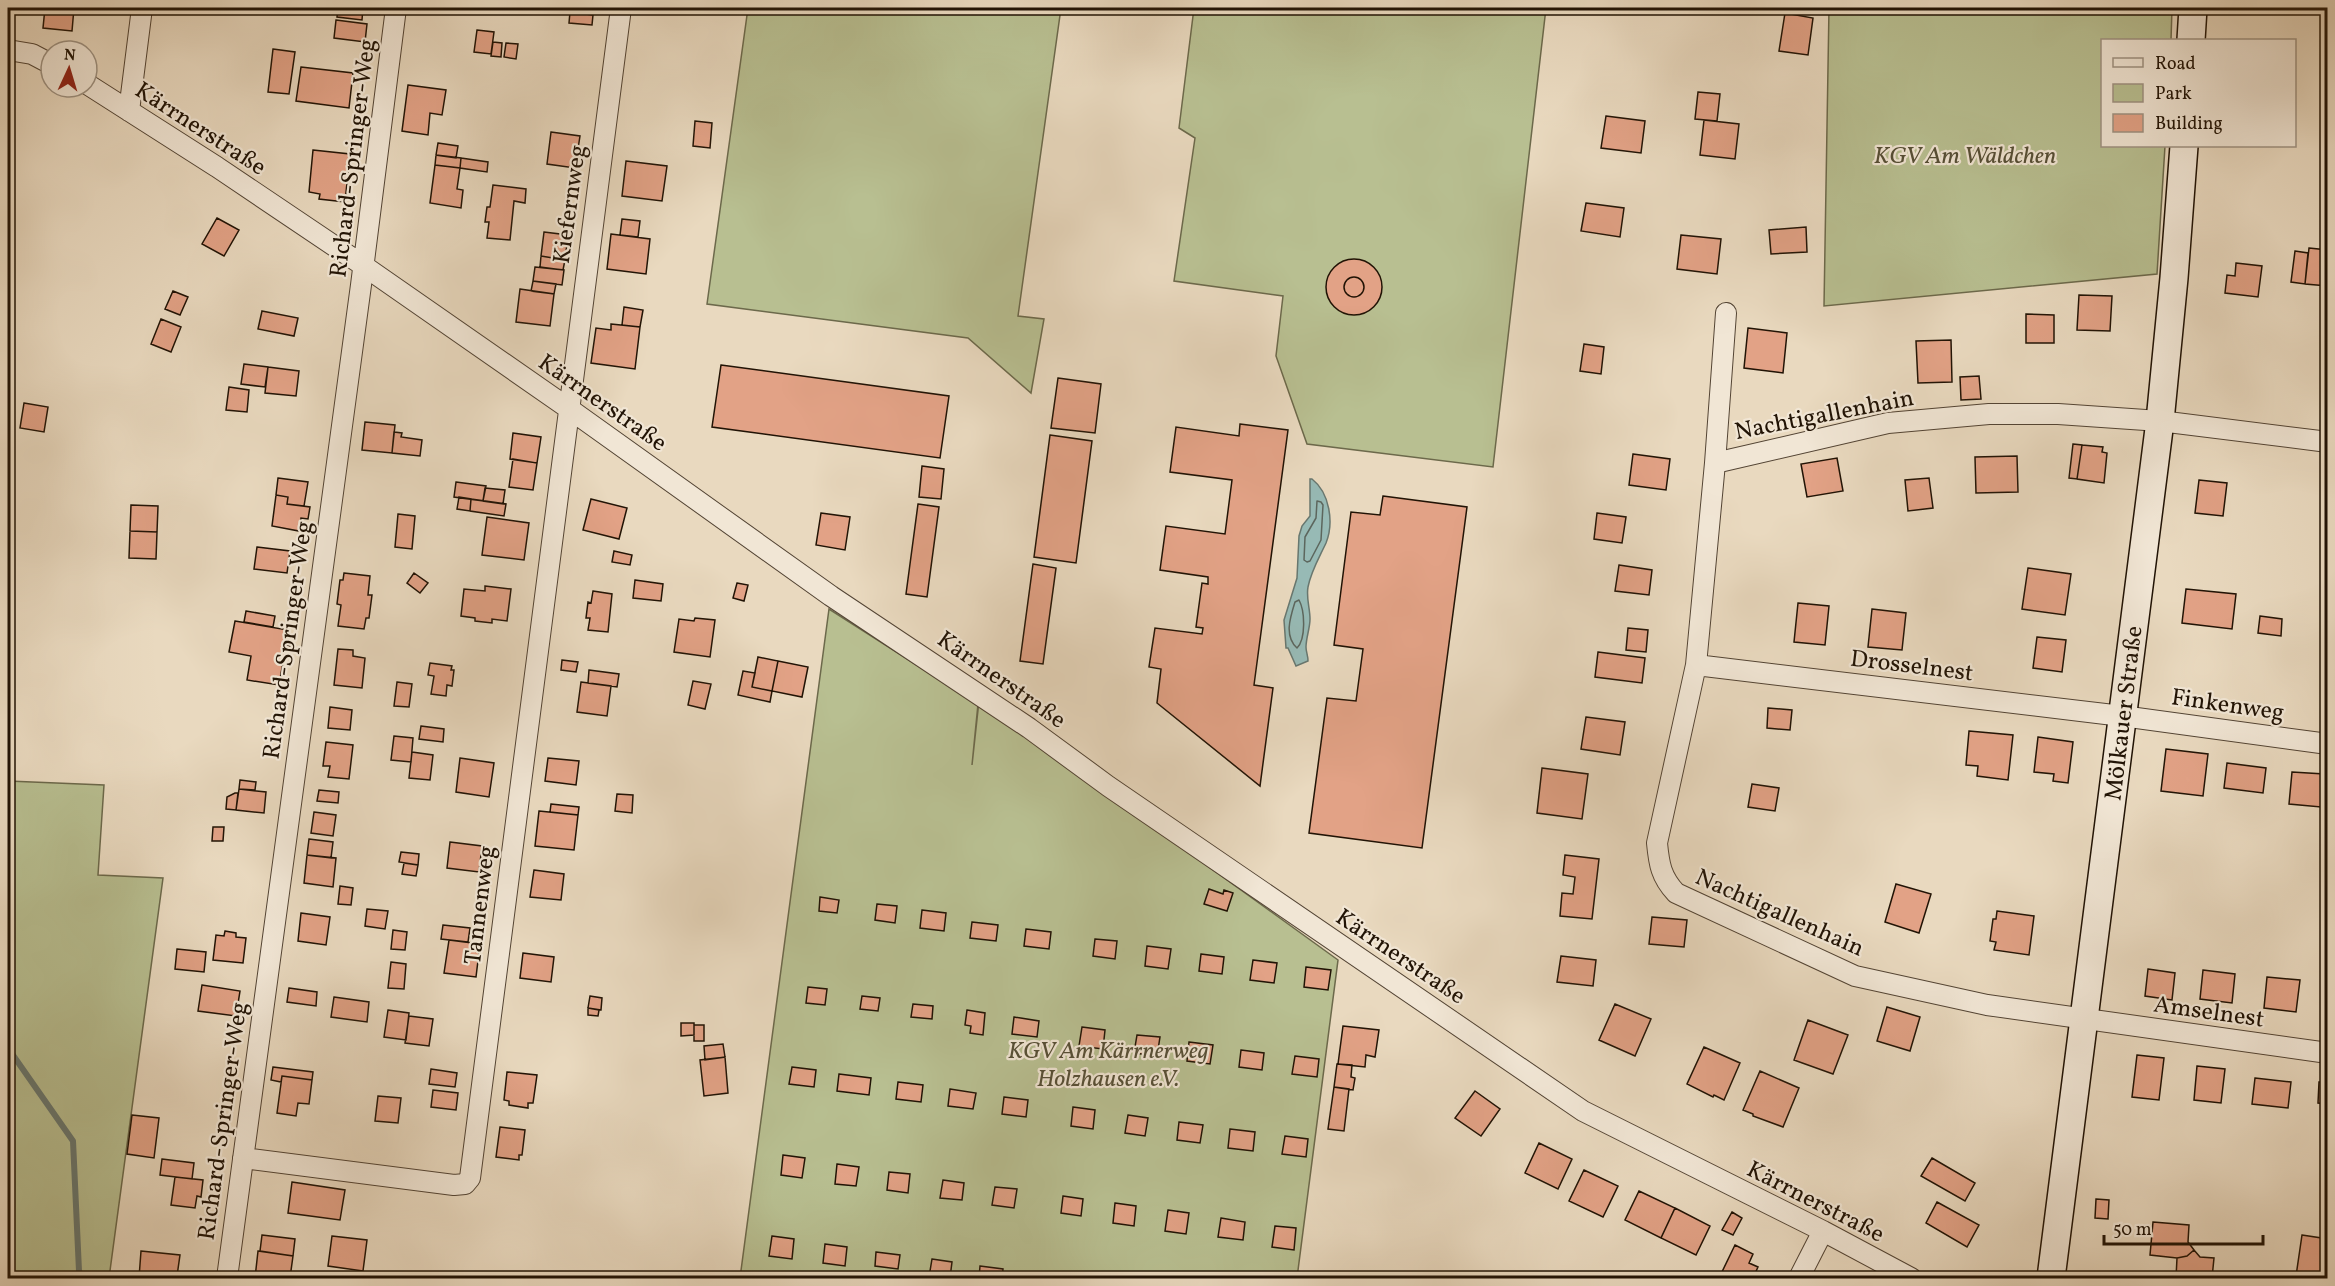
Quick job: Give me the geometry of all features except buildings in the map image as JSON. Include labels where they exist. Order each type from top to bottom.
[{"type":"street","points":[[129,111],[142,8]]},
{"type":"street","name":"Richard-Springer-Weg","points":[[227,1278],[364,266],[396,8]]},
{"type":"street","name":"Kiefernweg","points":[[568,408],[621,8]]},
{"type":"street","points":[[2191,39],[2193,8]]},
{"type":"street","points":[[8,50],[32,54],[39,58]]},
{"type":"street","name":"Kärrnerstraße","points":[[99,92],[364,266],[831,596],[1020,721],[1108,786],[1583,1111],[1911,1278]]},
{"type":"street","name":"Mölkauer Straße","points":[[2051,1278],[2160,421],[2175,278],[2184,147]]},
{"type":"street","name":"Nachtigallenhain","points":[[1726,313],[1696,665],[1657,843],[1659,865],[1664,880],[1676,893],[1855,976],[1987,1005],[2084,1019]]},
{"type":"street","name":"Tannenweg","points":[[243,1158],[454,1185],[465,1184],[470,1178],[568,408]]},
{"type":"street","name":"Nachtigallenhain","points":[[1715,463],[1899,422],[1989,414],[2058,414],[2160,421],[2328,442]]},
{"type":"street","name":"Drosselnest","points":[[1696,665],[2122,716]]},
{"type":"street","name":"Finkenweg","points":[[2122,716],[2328,744]]},
{"type":"street","name":"Amselnest","points":[[2084,1019],[2328,1053]]},
{"type":"street","points":[[1799,1278],[1823,1232]]},
{"type":"green space","points":[[748,8],[1061,8],[1018,316],[1044,319],[1031,393],[968,338],[707,304]]},
{"type":"green space","points":[[1194,8],[1546,8],[1493,467],[1307,444],[1276,356],[1283,296],[1174,281],[1195,138],[1179,128]]},
{"type":"green space","name":"KGV Am Wäldchen","points":[[1829,8],[2172,8],[2171,39],[2101,39],[2101,147],[2165,147],[2157,274],[1824,306]]},
{"type":"green space","name":"KGV Am Kärrnerweg Holzhausen e.V.","points":[[829,609],[978,704],[972,765],[979,701],[1338,960],[1297,1278],[740,1278]]},
{"type":"green space","points":[[8,781],[104,785],[98,875],[163,878],[109,1278],[8,1278]]},
{"type":"water","points":[[1310,479],[1323,492],[1329,509],[1330,527],[1308,587],[1310,619],[1306,647],[1308,661],[1296,666],[1286,648],[1284,620],[1297,578],[1299,536],[1302,526],[1310,516]]},
{"type":"waterway","points":[[8,1048],[73,1141],[79,1271],[83,1278]]}]
